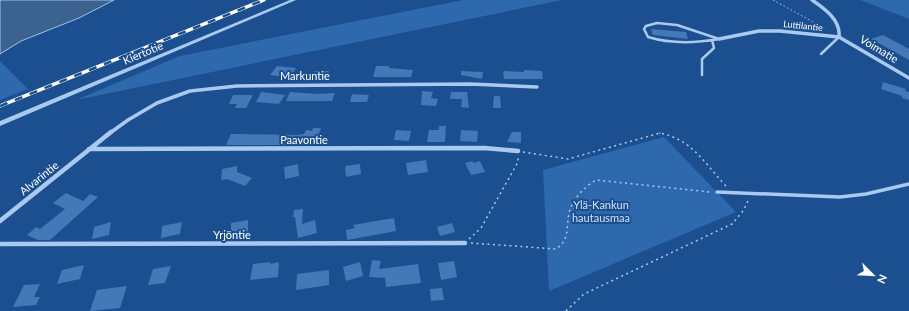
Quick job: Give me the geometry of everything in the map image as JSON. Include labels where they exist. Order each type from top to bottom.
[{"type":"street","name":"Kiertotie","points":[[0,124],[294,0]]},
{"type":"street","name":"Luttilantie","points":[[719,39],[759,31],[780,31],[839,36],[840,31],[838,24],[812,0]]},
{"type":"street","name":"Voimatie","points":[[839,36],[909,78]]},
{"type":"street","name":"Markuntie","points":[[89,149],[128,120],[157,103],[190,91],[237,86],[470,84],[537,87]]},
{"type":"street","name":"Paavontie","points":[[89,149],[484,148],[518,151]]},
{"type":"street","name":"Alvarintie","points":[[0,221],[89,149]]},
{"type":"street","name":"Yrjöntie","points":[[0,244],[465,243]]},
{"type":"lane","points":[[649,24],[676,26],[719,39],[697,42],[657,40],[648,37],[644,29],[649,24]]},
{"type":"lane","points":[[822,54],[839,36]]},
{"type":"lane","points":[[702,74],[702,59],[714,48],[712,40]]},
{"type":"lane","points":[[717,192],[840,197],[866,194],[909,184]]},
{"type":"path","points":[[773,0],[826,29]]},
{"type":"path","points":[[465,243],[481,228],[518,162],[518,151],[568,159],[660,133],[669,134],[688,143],[735,193]]},
{"type":"path","points":[[465,243],[556,249],[562,247],[566,240],[569,212],[589,182],[596,180],[717,192]]},
{"type":"path","points":[[566,311],[584,294],[732,224],[743,211],[751,194]]},
{"type":"green space","points":[[463,0],[562,0],[76,100],[180,56]]},
{"type":"green space","points":[[860,0],[909,0],[909,19]]},
{"type":"green space","points":[[0,61],[28,89],[0,100]]},
{"type":"green space","name":"Ylä-Kankun hautausmaa","points":[[664,137],[736,212],[549,291],[543,170]]},
{"type":"shaded area","points":[[0,0],[114,0],[79,18],[21,41],[0,54]]},
{"type":"building","points":[[651,29],[686,32],[688,39],[653,35]]},
{"type":"building","points":[[883,35],[909,49],[909,60],[871,39]]},
{"type":"building","points":[[277,66],[296,68],[293,73],[306,77],[305,80],[270,75]]},
{"type":"building","points":[[376,66],[389,66],[389,68],[413,70],[411,77],[373,77]]},
{"type":"building","points":[[524,70],[542,71],[543,79],[504,79],[503,72],[505,71],[524,72]]},
{"type":"building","points":[[315,71],[329,71],[327,78],[312,78]]},
{"type":"building","points":[[461,71],[483,72],[482,79],[461,75]]},
{"type":"building","points":[[883,82],[906,89],[905,91],[909,92],[909,100],[881,89]]},
{"type":"building","points":[[422,91],[433,92],[431,98],[438,99],[436,106],[421,105]]},
{"type":"building","points":[[261,92],[285,95],[279,104],[256,102]]},
{"type":"building","points":[[290,92],[319,94],[335,93],[332,101],[286,101]]},
{"type":"building","points":[[451,92],[467,92],[469,108],[461,107],[462,99],[450,99]]},
{"type":"building","points":[[352,94],[369,95],[367,102],[350,102]]},
{"type":"building","points":[[233,95],[253,95],[246,108],[235,108],[237,104],[229,104]]},
{"type":"building","points":[[494,96],[500,96],[501,108],[493,108]]},
{"type":"building","points":[[439,126],[446,126],[445,142],[427,142],[429,130],[439,130]]},
{"type":"building","points":[[313,128],[321,128],[315,145],[226,145],[231,134],[298,135],[304,134],[306,130],[312,131]]},
{"type":"building","points":[[396,130],[411,131],[409,141],[394,140]]},
{"type":"building","points":[[461,130],[478,131],[477,142],[460,141]]},
{"type":"building","points":[[512,132],[521,132],[521,143],[507,142]]},
{"type":"building","points":[[426,160],[428,172],[408,175],[406,163]]},
{"type":"building","points":[[473,161],[473,163],[480,161],[485,172],[471,175],[465,163]]},
{"type":"building","points":[[298,164],[299,176],[285,179],[284,167]]},
{"type":"building","points":[[360,164],[361,174],[346,177],[345,166]]},
{"type":"building","points":[[237,166],[237,172],[252,178],[245,186],[227,179],[221,180],[222,169]]},
{"type":"building","points":[[66,193],[83,201],[90,194],[98,197],[50,240],[38,240],[27,235],[36,227],[40,229],[65,209],[53,203]]},
{"type":"building","points":[[303,209],[302,224],[315,220],[317,233],[298,238],[295,217],[293,217],[294,210]]},
{"type":"building","points":[[394,218],[396,231],[347,240],[346,230],[355,228],[353,225]]},
{"type":"building","points":[[248,220],[248,233],[231,237],[231,223]]},
{"type":"building","points":[[111,222],[109,235],[92,239],[94,227]]},
{"type":"building","points":[[182,222],[180,234],[161,238],[162,226]]},
{"type":"building","points":[[452,223],[455,232],[440,236],[437,227]]},
{"type":"building","points":[[372,260],[381,261],[379,269],[418,264],[421,283],[386,287],[385,278],[369,277]]},
{"type":"building","points":[[454,261],[457,277],[441,280],[438,263]]},
{"type":"building","points":[[270,262],[270,264],[279,262],[278,277],[250,280],[253,264]]},
{"type":"building","points":[[360,262],[363,276],[346,281],[343,267]]},
{"type":"building","points":[[84,265],[80,279],[57,284],[62,270]]},
{"type":"building","points":[[171,266],[165,283],[148,285],[153,269]]},
{"type":"building","points":[[329,270],[329,285],[296,290],[297,274]]},
{"type":"building","points":[[40,284],[34,297],[40,297],[36,305],[13,307],[24,285]]},
{"type":"building","points":[[127,286],[120,308],[90,311],[97,290]]},
{"type":"building","points":[[442,288],[444,300],[431,301],[430,289]]},
{"type":"railway","points":[[0,106],[264,0]]}]
